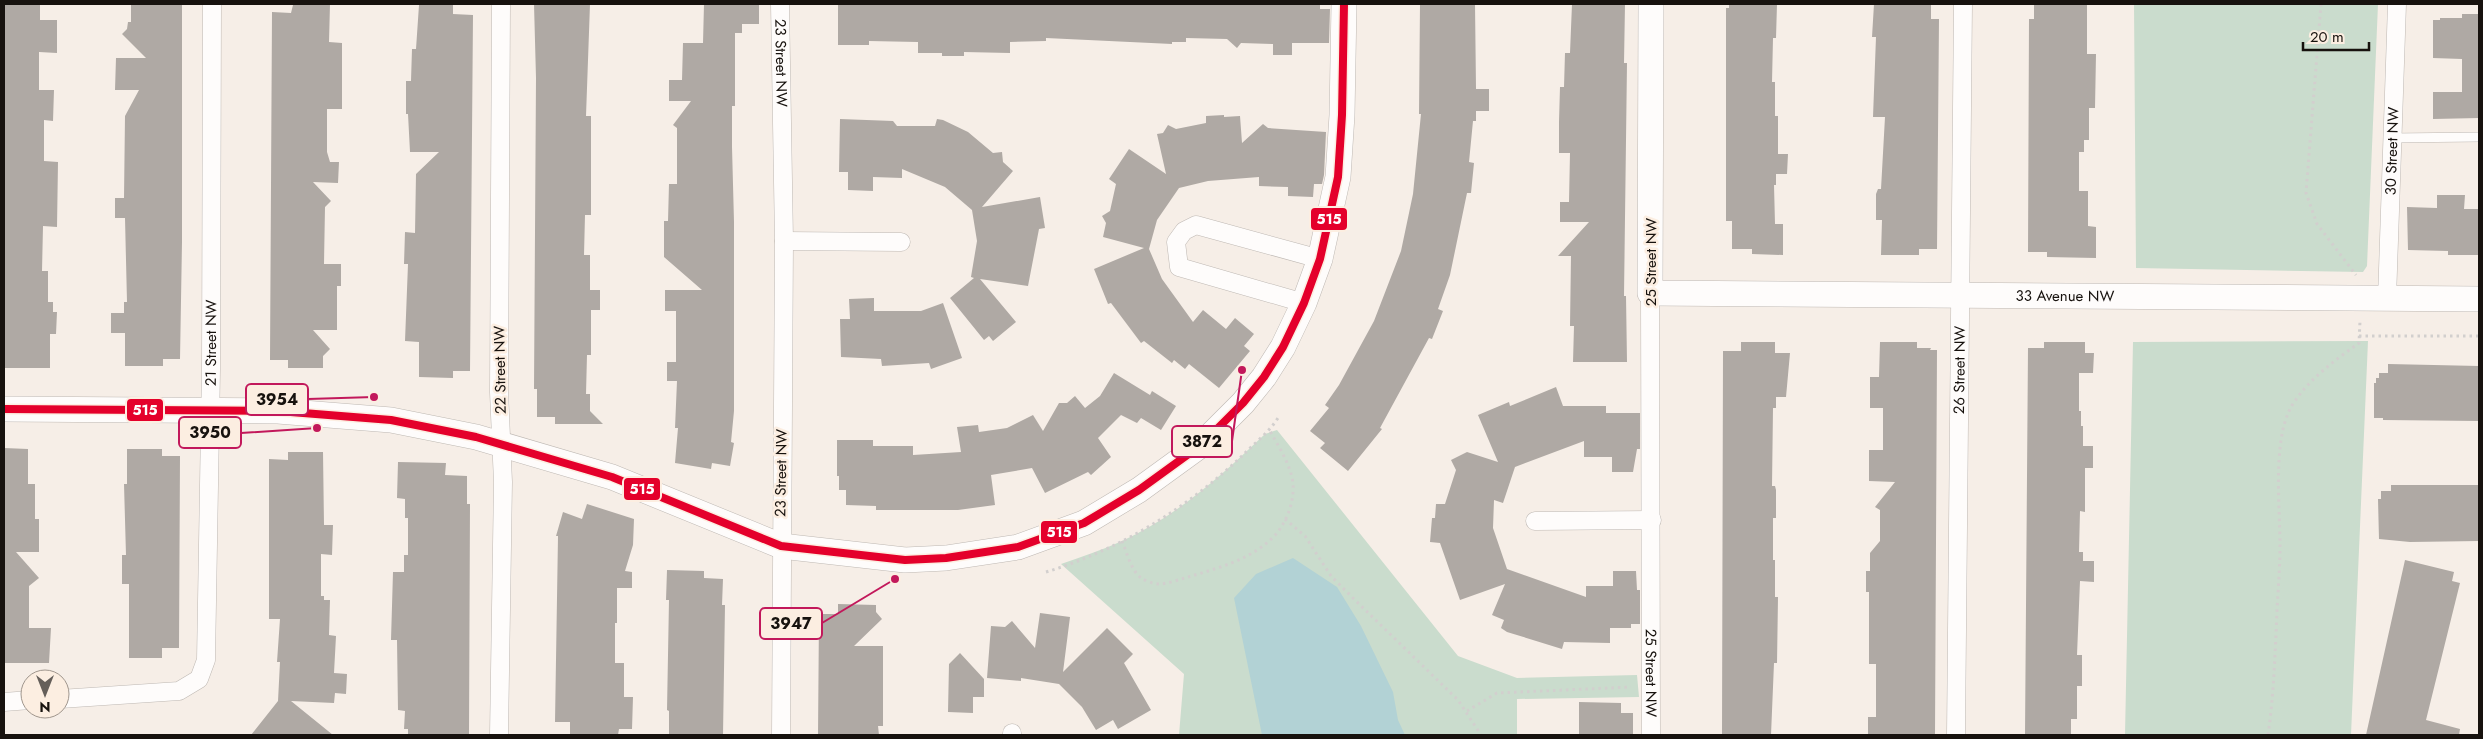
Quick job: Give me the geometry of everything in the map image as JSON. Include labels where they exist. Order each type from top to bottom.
[{"type":"street","name":"21 Street NW","points":[[70,698],[169,693],[188,687],[198,680],[206,660],[208,648],[212,4]]},
{"type":"street","name":"22 Street NW","points":[[499,735],[503,482],[499,392],[501,4]]},
{"type":"street","name":"23 Street NW","points":[[780,4],[784,241],[781,735]]},
{"type":"street","points":[[4,410],[210,410],[319,413],[372,418],[429,426],[501,444],[612,477],[781,546],[905,560],[946,558],[1018,547],[1084,523],[1139,490],[1201,445],[1236,410],[1264,376],[1283,347],[1304,303],[1320,259],[1338,178],[1342,115],[1344,4]]},
{"type":"street","name":"25 Street NW","points":[[1651,4],[1651,735]]},
{"type":"street","name":"26 Street NW","points":[[1956,735],[1963,4]]},
{"type":"street","name":"30 Street NW","points":[[2387,299],[2397,4]]},
{"type":"street","points":[[1304,303],[1179,267],[1176,242],[1184,231],[1196,226],[1320,259]]},
{"type":"street","points":[[784,241],[901,242]]},
{"type":"street","name":"33 Avenue NW","points":[[1650,293],[2479,299]]},
{"type":"street","points":[[1535,521],[1652,520]]},
{"type":"street","points":[[4,702],[20,701]]},
{"type":"lane","points":[[2392,138],[2479,137]]},
{"type":"path","points":[[2321,4],[2306,193],[2317,224],[2358,278]]},
{"type":"path","points":[[2268,735],[2273,702],[2276,640],[2280,547],[2278,505],[2282,440],[2289,412],[2298,396],[2325,369],[2359,343],[2360,321]]},
{"type":"path","points":[[2359,336],[2479,336]]},
{"type":"path","points":[[1046,572],[1070,565],[1122,541],[1202,492],[1269,429],[1278,418]]},
{"type":"path","points":[[1122,541],[1140,578],[1159,584],[1219,568],[1244,558],[1270,539],[1285,519],[1293,493],[1293,480],[1269,429]]},
{"type":"path","points":[[1285,519],[1304,536],[1331,576],[1389,636],[1458,700],[1481,735]]},
{"type":"path","points":[[1466,711],[1497,693],[1652,687]]},
{"type":"green space","points":[[2134,4],[2378,4],[2367,266],[2363,272],[2136,268]]},
{"type":"green space","points":[[2368,341],[2351,735],[2125,735],[2133,342]]},
{"type":"green space","points":[[1277,430],[1458,656],[1517,678],[1637,675],[1639,697],[1517,699],[1517,735],[1179,735],[1184,674],[1061,564],[1122,541],[1162,520],[1215,479],[1265,434]]},
{"type":"water","points":[[1293,558],[1337,587],[1361,626],[1393,692],[1398,720],[1405,735],[1262,735],[1234,598],[1256,574]]},
{"type":"building","points":[[4,4],[40,4],[40,20],[57,20],[57,53],[39,52],[39,90],[54,90],[53,121],[44,120],[44,161],[58,162],[57,227],[43,226],[42,271],[48,271],[48,302],[53,302],[53,312],[57,312],[56,334],[50,334],[50,368],[4,368]]},
{"type":"building","points":[[131,4],[182,4],[180,359],[163,359],[163,366],[125,366],[125,333],[111,333],[111,313],[124,313],[124,302],[127,302],[125,218],[115,218],[115,198],[124,198],[125,116],[139,90],[115,90],[116,58],[146,58],[122,34],[127,29],[128,22],[131,22]]},
{"type":"building","points":[[330,4],[329,42],[342,43],[342,109],[327,109],[327,152],[330,162],[339,162],[338,183],[313,182],[331,201],[325,207],[324,264],[341,264],[341,286],[337,286],[337,330],[313,330],[330,349],[323,356],[323,368],[288,368],[288,360],[270,360],[272,12],[291,13],[293,5]]},
{"type":"building","points":[[534,4],[590,4],[586,116],[591,116],[591,215],[585,215],[584,255],[590,255],[590,290],[600,290],[600,310],[591,310],[591,355],[587,355],[586,394],[590,394],[590,411],[603,424],[555,424],[555,417],[537,417],[537,389],[534,389],[536,78]]},
{"type":"building","points":[[704,4],[759,4],[759,24],[742,24],[742,33],[735,33],[735,106],[732,106],[734,411],[731,442],[734,443],[730,466],[712,463],[711,469],[675,463],[678,428],[675,428],[677,381],[667,381],[667,362],[676,362],[676,311],[665,311],[665,290],[702,290],[664,257],[664,221],[668,221],[669,184],[677,184],[677,128],[673,125],[691,101],[669,101],[669,80],[682,80],[683,43],[703,43]]},
{"type":"building","points":[[838,4],[1320,4],[1320,9],[1330,9],[1329,43],[1292,43],[1292,55],[1273,55],[1273,44],[1241,43],[1237,48],[1227,39],[1186,38],[1186,42],[1172,42],[1172,44],[1046,38],[1046,41],[1010,42],[1010,53],[964,52],[964,56],[942,56],[942,53],[918,53],[918,42],[869,41],[869,45],[838,45]]},
{"type":"building","points":[[1420,4],[1475,4],[1476,89],[1489,89],[1489,111],[1476,111],[1476,121],[1473,121],[1469,162],[1474,163],[1471,193],[1467,193],[1450,275],[1438,309],[1443,311],[1432,339],[1429,338],[1380,428],[1382,429],[1348,471],[1320,448],[1325,443],[1310,431],[1329,408],[1325,405],[1339,385],[1374,321],[1401,251],[1413,194],[1421,114],[1419,114]]},
{"type":"building","points":[[1572,4],[1625,4],[1624,63],[1627,63],[1624,296],[1626,296],[1627,362],[1573,362],[1574,326],[1570,326],[1571,256],[1558,256],[1589,222],[1560,222],[1560,202],[1569,202],[1570,153],[1559,153],[1559,122],[1560,87],[1564,87],[1565,53],[1570,53]]},
{"type":"building","points":[[1729,4],[1777,4],[1776,38],[1773,38],[1772,82],[1775,82],[1775,116],[1778,116],[1778,154],[1788,154],[1787,174],[1776,174],[1776,185],[1774,185],[1775,224],[1783,224],[1783,255],[1752,254],[1752,249],[1732,249],[1732,221],[1726,221],[1726,8],[1729,8]]},
{"type":"building","points":[[1874,4],[1931,4],[1931,19],[1939,19],[1937,249],[1919,249],[1919,255],[1881,255],[1882,220],[1876,220],[1876,194],[1878,189],[1881,189],[1885,117],[1873,117],[1876,37],[1872,37]]},
{"type":"building","points":[[2034,4],[2087,4],[2087,54],[2096,54],[2095,108],[2089,108],[2089,140],[2084,140],[2084,152],[2079,152],[2079,191],[2088,191],[2088,226],[2096,227],[2096,258],[2047,257],[2047,252],[2028,252],[2029,19],[2034,19]]},
{"type":"building","points":[[419,5],[453,5],[453,14],[473,15],[470,371],[453,371],[453,378],[419,377],[419,342],[405,341],[408,264],[404,264],[405,232],[415,233],[416,174],[439,152],[410,152],[408,114],[406,114],[406,81],[411,81],[412,49],[416,49]]},
{"type":"building","points":[[2462,14],[2479,14],[2479,118],[2433,119],[2433,92],[2462,92],[2462,59],[2433,58],[2433,20],[2440,20],[2440,18],[2462,18]]},
{"type":"building","points":[[1224,115],[1224,117],[1240,116],[1242,143],[1263,124],[1268,128],[1326,132],[1324,175],[1322,184],[1314,184],[1313,197],[1288,196],[1288,187],[1259,186],[1259,177],[1208,181],[1179,188],[1157,220],[1149,249],[1162,279],[1193,322],[1203,310],[1226,329],[1235,318],[1254,334],[1244,346],[1250,351],[1219,388],[1189,364],[1185,369],[1174,360],[1172,363],[1144,341],[1141,343],[1111,303],[1108,304],[1094,269],[1144,248],[1103,237],[1106,223],[1102,216],[1110,211],[1116,184],[1109,179],[1129,149],[1166,174],[1157,134],[1163,133],[1168,125],[1176,129],[1206,123],[1206,116]]},
{"type":"building","points":[[840,119],[893,121],[897,126],[935,126],[937,119],[943,120],[968,132],[993,153],[1002,152],[1003,162],[1013,171],[982,207],[1040,197],[1045,228],[1039,229],[1028,286],[980,279],[1016,322],[993,341],[989,336],[984,340],[950,298],[974,278],[971,277],[977,241],[972,210],[945,187],[902,169],[902,178],[873,177],[873,191],[848,190],[848,172],[839,172]]},
{"type":"building","points":[[2437,195],[2465,195],[2464,209],[2479,209],[2479,255],[2448,255],[2448,251],[2408,250],[2407,207],[2437,208]]},
{"type":"building","points":[[874,298],[874,311],[921,311],[943,303],[962,358],[931,369],[929,363],[882,366],[881,359],[841,357],[840,319],[850,319],[849,299]]},
{"type":"building","points":[[1741,342],[1775,342],[1775,353],[1790,353],[1786,397],[1776,397],[1776,408],[1773,408],[1772,486],[1775,486],[1776,490],[1776,518],[1773,518],[1773,560],[1775,560],[1775,597],[1778,597],[1777,663],[1774,663],[1771,735],[1722,735],[1723,351],[1741,351]]},
{"type":"building","points":[[1880,342],[1917,342],[1917,348],[1937,350],[1935,735],[1868,735],[1868,717],[1876,717],[1876,664],[1869,664],[1869,592],[1866,592],[1866,571],[1870,571],[1870,553],[1880,541],[1880,510],[1875,507],[1895,482],[1869,481],[1869,450],[1883,450],[1883,408],[1870,408],[1870,377],[1879,377]]},
{"type":"building","points":[[2044,342],[2085,342],[2085,353],[2094,353],[2093,373],[2079,373],[2079,411],[2081,411],[2081,426],[2083,426],[2083,446],[2093,446],[2093,468],[2085,468],[2085,512],[2080,511],[2079,552],[2083,552],[2083,561],[2094,561],[2094,582],[2080,581],[2077,655],[2082,655],[2082,686],[2077,686],[2077,719],[2071,719],[2071,735],[2025,735],[2028,348],[2044,348]]},
{"type":"building","points":[[2388,364],[2479,366],[2479,421],[2383,420],[2383,418],[2374,418],[2374,383],[2376,383],[2376,378],[2379,378],[2379,373],[2388,373]]},
{"type":"building","points":[[1114,373],[1150,395],[1152,391],[1176,406],[1161,430],[1141,418],[1137,423],[1121,415],[1098,438],[1111,457],[1091,475],[1088,472],[1045,493],[1032,468],[991,475],[995,505],[958,510],[876,510],[876,506],[846,505],[846,490],[839,490],[837,440],[873,440],[873,446],[913,446],[913,455],[961,452],[957,427],[978,425],[979,432],[1007,428],[1033,415],[1043,431],[1059,403],[1067,403],[1075,396],[1085,408],[1100,396]]},
{"type":"building","points":[[1556,387],[1563,406],[1606,406],[1606,413],[1640,413],[1640,449],[1637,449],[1633,472],[1612,472],[1612,457],[1584,457],[1584,441],[1515,467],[1503,503],[1494,500],[1493,528],[1507,569],[1586,597],[1586,586],[1613,586],[1613,571],[1636,571],[1637,590],[1640,590],[1640,624],[1631,624],[1631,628],[1610,628],[1610,643],[1564,642],[1562,649],[1507,632],[1501,628],[1504,620],[1492,615],[1505,584],[1460,600],[1440,543],[1430,542],[1432,518],[1435,518],[1436,504],[1445,504],[1456,470],[1451,460],[1467,452],[1498,462],[1478,415],[1509,402],[1510,406]]},
{"type":"building","points":[[4,448],[28,449],[28,484],[35,484],[35,519],[39,519],[39,552],[16,552],[39,578],[29,586],[29,628],[51,628],[49,663],[4,663]]},
{"type":"building","points":[[127,449],[162,449],[162,456],[180,456],[179,648],[162,648],[162,658],[129,658],[129,584],[122,584],[122,555],[126,555],[124,484],[127,484]]},
{"type":"building","points":[[288,452],[323,452],[324,525],[333,525],[332,555],[321,554],[321,596],[324,596],[324,600],[330,600],[329,635],[336,636],[334,673],[347,674],[346,694],[335,693],[334,703],[291,701],[333,735],[251,735],[278,701],[280,662],[277,662],[280,619],[269,619],[269,459],[288,460]]},
{"type":"building","points":[[398,462],[446,463],[445,475],[467,476],[467,504],[470,504],[469,735],[408,735],[408,729],[404,729],[405,711],[398,710],[397,640],[391,640],[393,572],[404,572],[404,555],[408,555],[408,518],[405,518],[405,499],[397,498]]},
{"type":"building","points":[[2391,485],[2479,485],[2479,541],[2410,542],[2379,539],[2378,499],[2381,499],[2381,491],[2391,491]]},
{"type":"building","points":[[587,504],[634,519],[633,545],[625,571],[632,572],[632,588],[617,588],[617,623],[615,623],[615,663],[624,663],[624,697],[633,697],[632,729],[619,729],[618,735],[570,735],[570,722],[555,722],[558,536],[556,536],[563,512],[582,519]]},
{"type":"building","points":[[2405,560],[2454,572],[2452,581],[2460,583],[2426,720],[2460,729],[2459,735],[2366,735]]},
{"type":"building","points":[[667,570],[704,571],[704,578],[723,579],[722,605],[725,605],[723,735],[669,735],[669,711],[667,710],[669,600],[666,600]]},
{"type":"building","points":[[838,604],[876,605],[876,612],[882,619],[854,646],[883,646],[883,726],[878,726],[879,735],[818,735],[819,614],[838,614]]},
{"type":"building","points":[[1040,613],[1070,617],[1063,672],[1107,628],[1133,654],[1124,663],[1151,710],[1118,729],[1113,720],[1096,730],[1082,707],[1059,684],[1021,678],[1021,681],[987,678],[991,626],[1005,627],[1012,621],[1035,648]]},
{"type":"building","points":[[960,653],[984,679],[984,697],[973,697],[973,713],[948,712],[949,664]]},
{"type":"building","points":[[1579,702],[1621,703],[1621,713],[1633,713],[1633,735],[1579,735]]},
{"type":"transit line","name":"515","points":[[4,409],[278,411],[391,420],[476,437],[612,477],[781,546],[905,560],[946,558],[1018,547],[1084,523],[1139,490],[1201,445],[1243,403],[1264,377],[1283,347],[1304,303],[1320,259],[1338,177],[1342,115],[1344,4]]},
{"type":"place","name":"3872","points":[[1242,370]]},
{"type":"place","name":"3954","points":[[374,397]]},
{"type":"place","name":"3950","points":[[317,428]]},
{"type":"place","name":"3947","points":[[895,579]]}]
